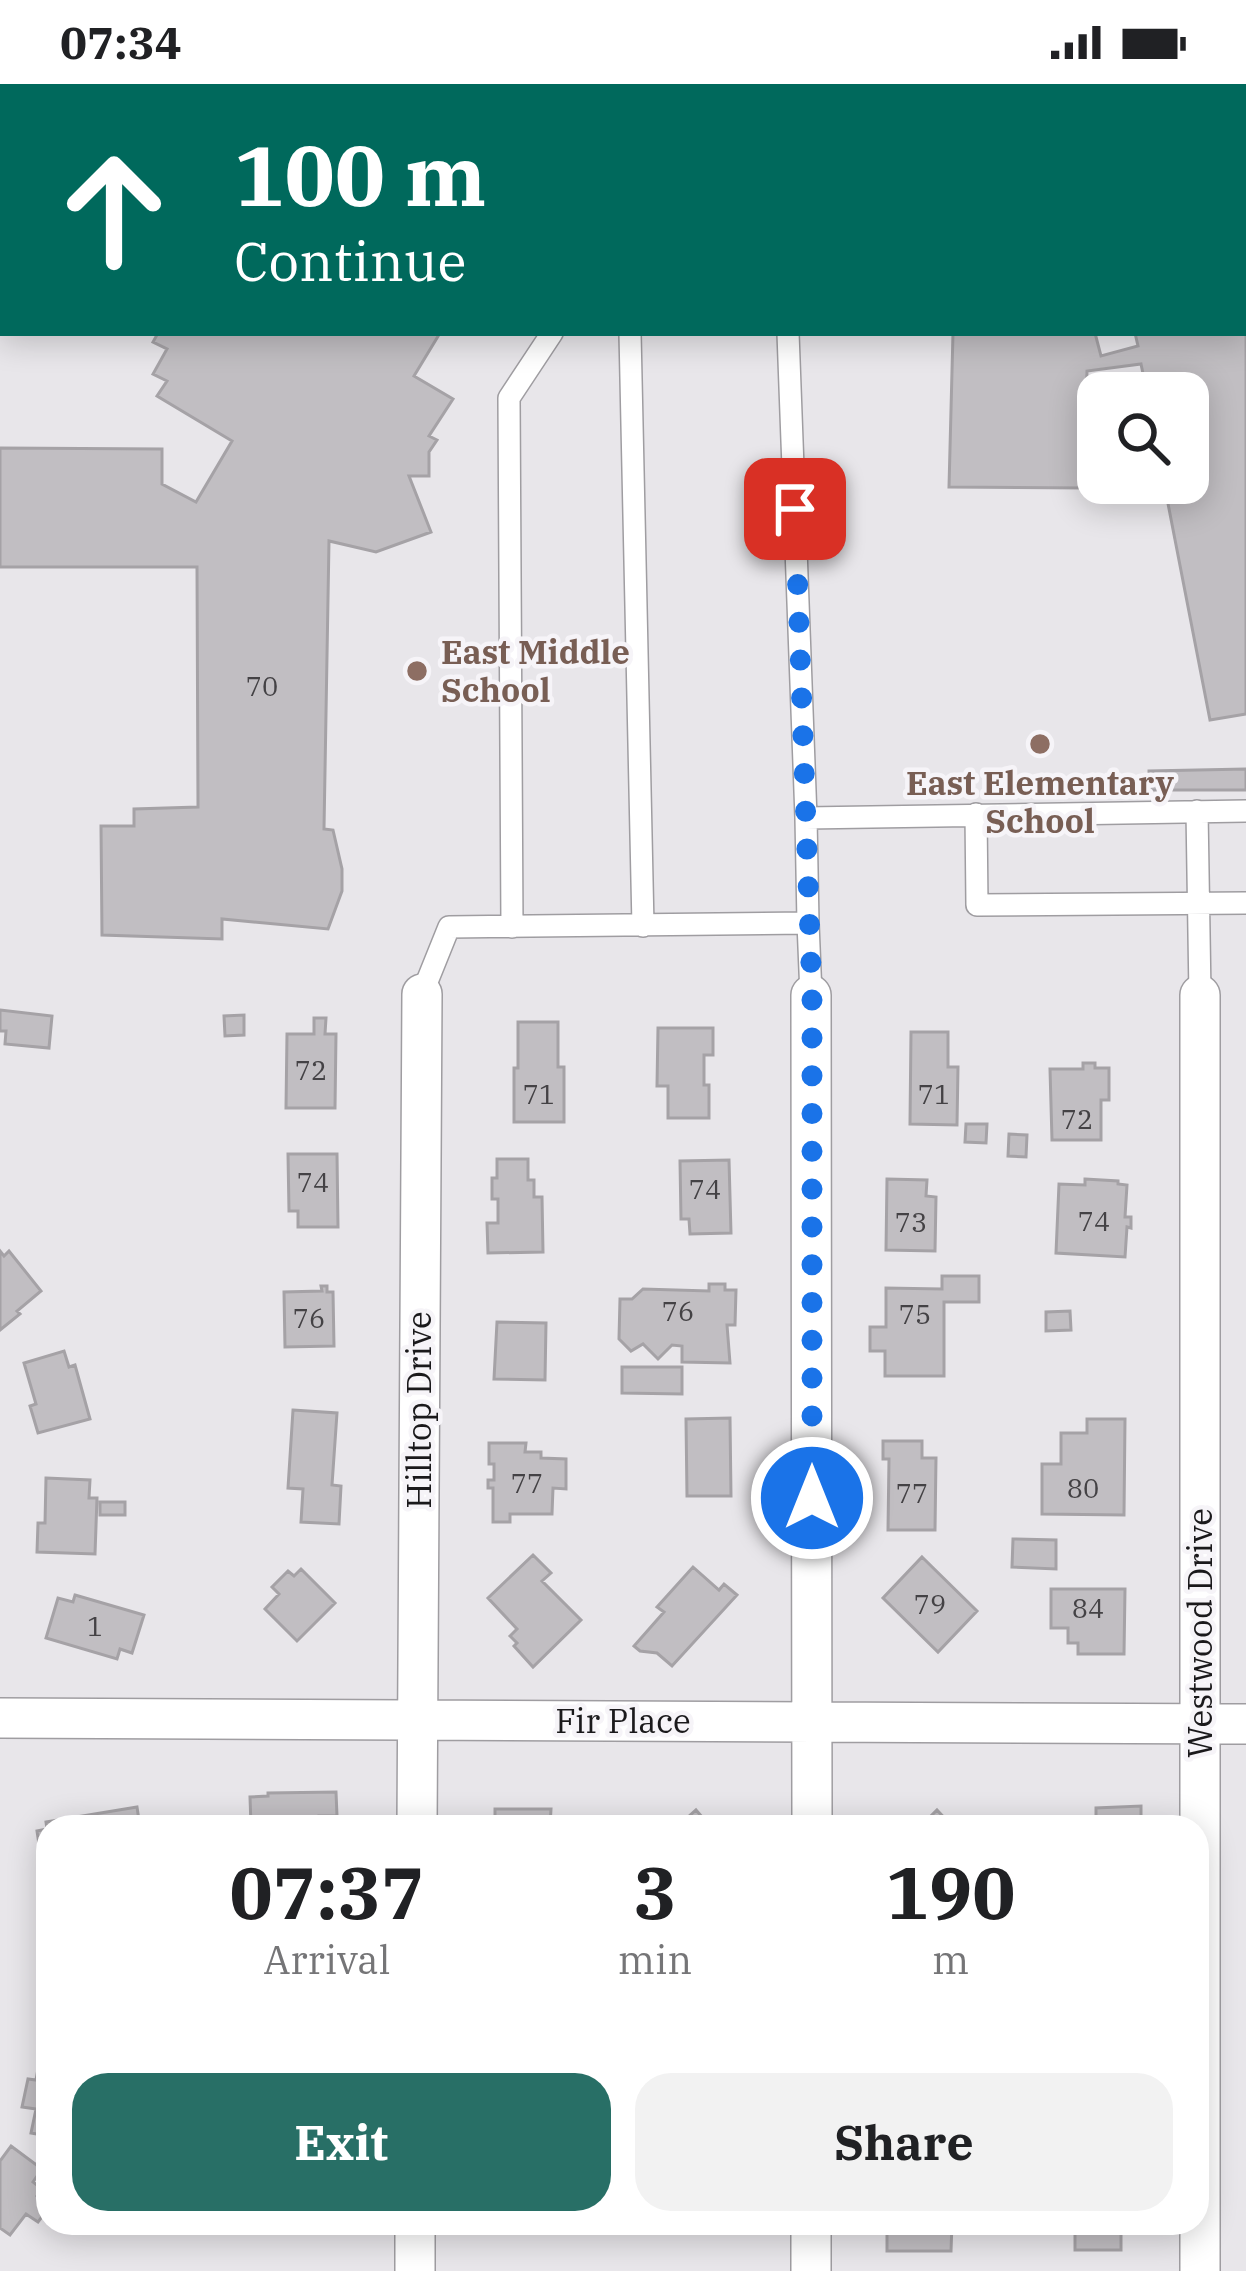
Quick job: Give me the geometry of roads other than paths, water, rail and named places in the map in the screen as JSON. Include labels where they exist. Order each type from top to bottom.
[{"type":"street","name":"Hilltop Drive","points":[[417,1815],[422,994]]},
{"type":"street","points":[[812,995],[812,1815]]},
{"type":"street","name":"Westwood Drive","points":[[1200,995],[1200,1815]]},
{"type":"street","name":"Fir Place","points":[[0,1718],[1246,1724]]},
{"type":"street","points":[[415,2235],[415,2271]]},
{"type":"street","points":[[811,2235],[811,2271]]},
{"type":"street","name":"Westwood Drive","points":[[1200,2235],[1200,2271]]},
{"type":"lane","points":[[512,927],[509,398],[550,336]]},
{"type":"lane","points":[[630,336],[643,926]]},
{"type":"lane","points":[[788,336],[812,995]]},
{"type":"lane","points":[[1197,811],[1200,995]]},
{"type":"lane","points":[[806,818],[1246,811]]},
{"type":"lane","points":[[976,814],[976,904],[1246,902]]},
{"type":"lane","points":[[422,994],[449,927],[808,923]]},
{"type":"place","name":"East Middle School","points":[[417,671]]},
{"type":"place","name":"East Elementary School","points":[[1040,744]]}]
